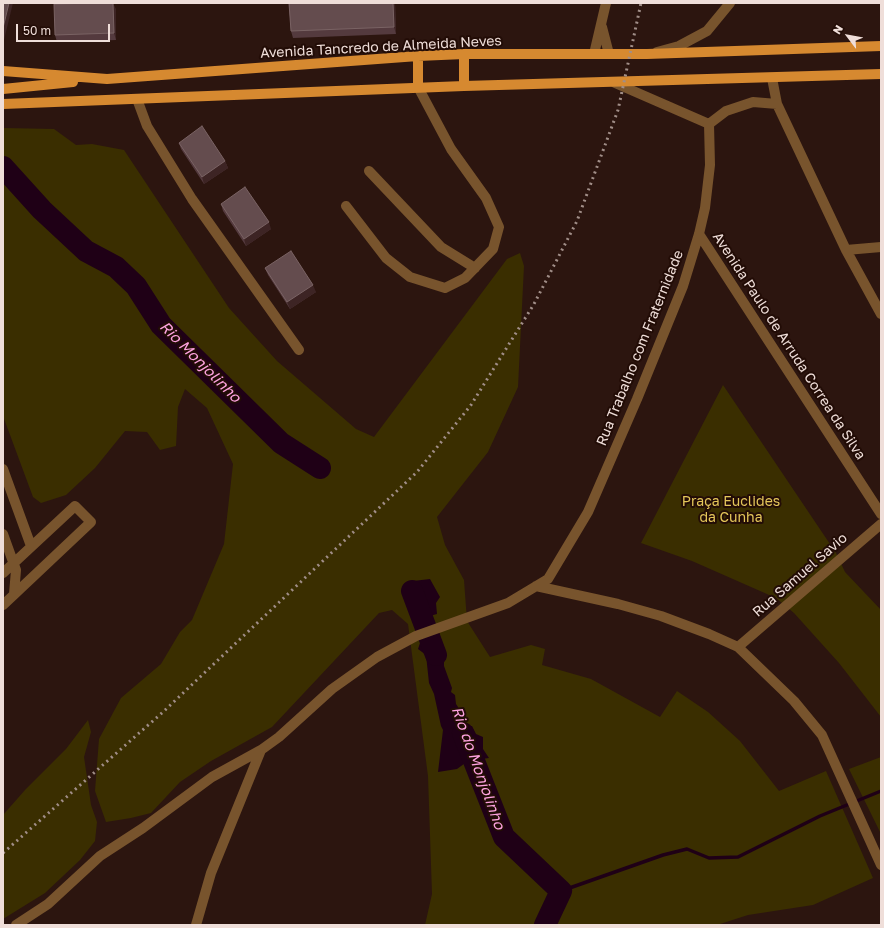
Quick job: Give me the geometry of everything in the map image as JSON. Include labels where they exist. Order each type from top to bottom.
[{"type":"main road","name":"Avenida Tancredo de Almeida Neves","points":[[3,71],[107,79],[418,56],[464,54],[647,54],[881,46]]},
{"type":"main road","points":[[464,54],[464,86]]},
{"type":"main road","points":[[418,56],[418,87]]},
{"type":"main road","points":[[3,104],[418,87],[615,83],[881,74]]},
{"type":"main road","points":[[3,89],[107,79]]},
{"type":"street","points":[[594,54],[602,27],[606,3]]},
{"type":"street","points":[[647,54],[679,46],[707,31],[730,3]]},
{"type":"street","points":[[602,27],[609,54]]},
{"type":"street","points":[[772,78],[777,104],[846,250],[881,314]]},
{"type":"street","points":[[615,83],[709,124],[726,111],[753,102],[777,104]]},
{"type":"street","points":[[346,206],[386,258],[410,277],[445,288],[466,278],[493,249],[499,227],[486,198],[451,149],[418,87]]},
{"type":"street","points":[[137,99],[146,126],[192,199],[300,350]]},
{"type":"street","name":"Rua Trabalho com Fraternidade","points":[[16,925],[48,904],[100,856],[143,828],[212,778],[261,750],[279,737],[332,689],[377,657],[416,636],[508,603],[548,579],[588,512],[637,399],[677,300],[699,234],[705,208],[710,165],[709,124]]},
{"type":"street","points":[[369,171],[441,247],[475,268]]},
{"type":"street","name":"Avenida Paulo de Arruda Correa da Silva","points":[[699,234],[881,514]]},
{"type":"street","points":[[846,250],[881,247]]},
{"type":"street","points":[[3,469],[31,546]]},
{"type":"street","points":[[3,573],[75,506],[91,522],[3,605]]},
{"type":"street","name":"Rua Samuel Savio","points":[[738,648],[881,524]]},
{"type":"street","points":[[3,534],[16,570],[14,594]]},
{"type":"street","points":[[536,586],[618,604],[661,616],[709,634],[738,648],[794,701],[822,735],[881,865]]},
{"type":"street","points":[[196,925],[213,866],[261,750]]},
{"type":"green space","points":[[3,128],[54,129],[76,145],[92,144],[124,150],[229,308],[277,361],[356,429],[374,437],[507,259],[520,253],[524,266],[518,387],[488,452],[437,517],[445,545],[464,580],[467,621],[490,657],[531,645],[545,649],[542,665],[591,679],[660,717],[677,691],[708,712],[740,741],[779,791],[826,771],[873,878],[813,905],[748,915],[717,925],[425,925],[432,894],[428,776],[408,624],[392,610],[379,613],[272,727],[211,761],[180,782],[151,813],[106,822],[95,791],[99,739],[121,698],[161,664],[180,632],[192,620],[224,544],[233,464],[207,408],[185,389],[178,407],[176,446],[160,450],[147,432],[125,431],[95,468],[66,495],[41,503],[33,497],[3,416]]},
{"type":"green space","name":"Praça Euclides da Cunha","points":[[723,385],[836,553],[845,572],[881,610],[881,717],[839,663],[794,613],[776,598],[692,561],[641,543]]},
{"type":"green space","points":[[88,720],[91,732],[84,757],[91,805],[97,822],[95,841],[80,860],[45,893],[3,919],[3,815],[25,790],[66,749]]},
{"type":"green space","points":[[881,757],[881,834],[849,769]]},
{"type":"shaded area","points":[[430,579],[440,597],[436,603],[437,614],[426,617],[422,607],[412,601],[406,589],[413,581]]},
{"type":"shaded area","points":[[433,631],[441,644],[440,651],[444,655],[444,666],[452,688],[451,692],[455,695],[456,704],[462,720],[468,726],[472,726],[476,734],[483,737],[483,749],[489,758],[468,761],[457,769],[438,772],[443,730],[434,694],[429,683],[426,655],[418,649],[422,637]]},
{"type":"building","points":[[3,3],[9,3],[3,28]]},
{"type":"building","points":[[113,3],[114,33],[55,35],[54,4]]},
{"type":"building","points":[[289,3],[393,3],[394,27],[291,31]]},
{"type":"building","points":[[202,126],[225,161],[202,177],[179,143]]},
{"type":"building","points":[[245,187],[269,222],[244,239],[221,204]]},
{"type":"building","points":[[291,251],[313,285],[287,302],[265,268]]},
{"type":"waterway","name":"Rio Monjolinho","points":[[3,167],[42,210],[86,251],[116,267],[136,286],[161,325],[281,443],[320,468]]},
{"type":"waterway","name":"Rio do Monjolinho","points":[[412,591],[436,655]]},
{"type":"waterway","name":"Rio do Monjolinho","points":[[463,733],[504,837],[561,891],[545,925]]},
{"type":"waterway","points":[[561,891],[663,855],[687,849],[709,858],[738,857],[820,816],[881,791]]},
{"type":"railway","points":[[3,853],[163,712],[417,472],[471,405],[534,304],[577,221],[618,110],[641,3]]}]
